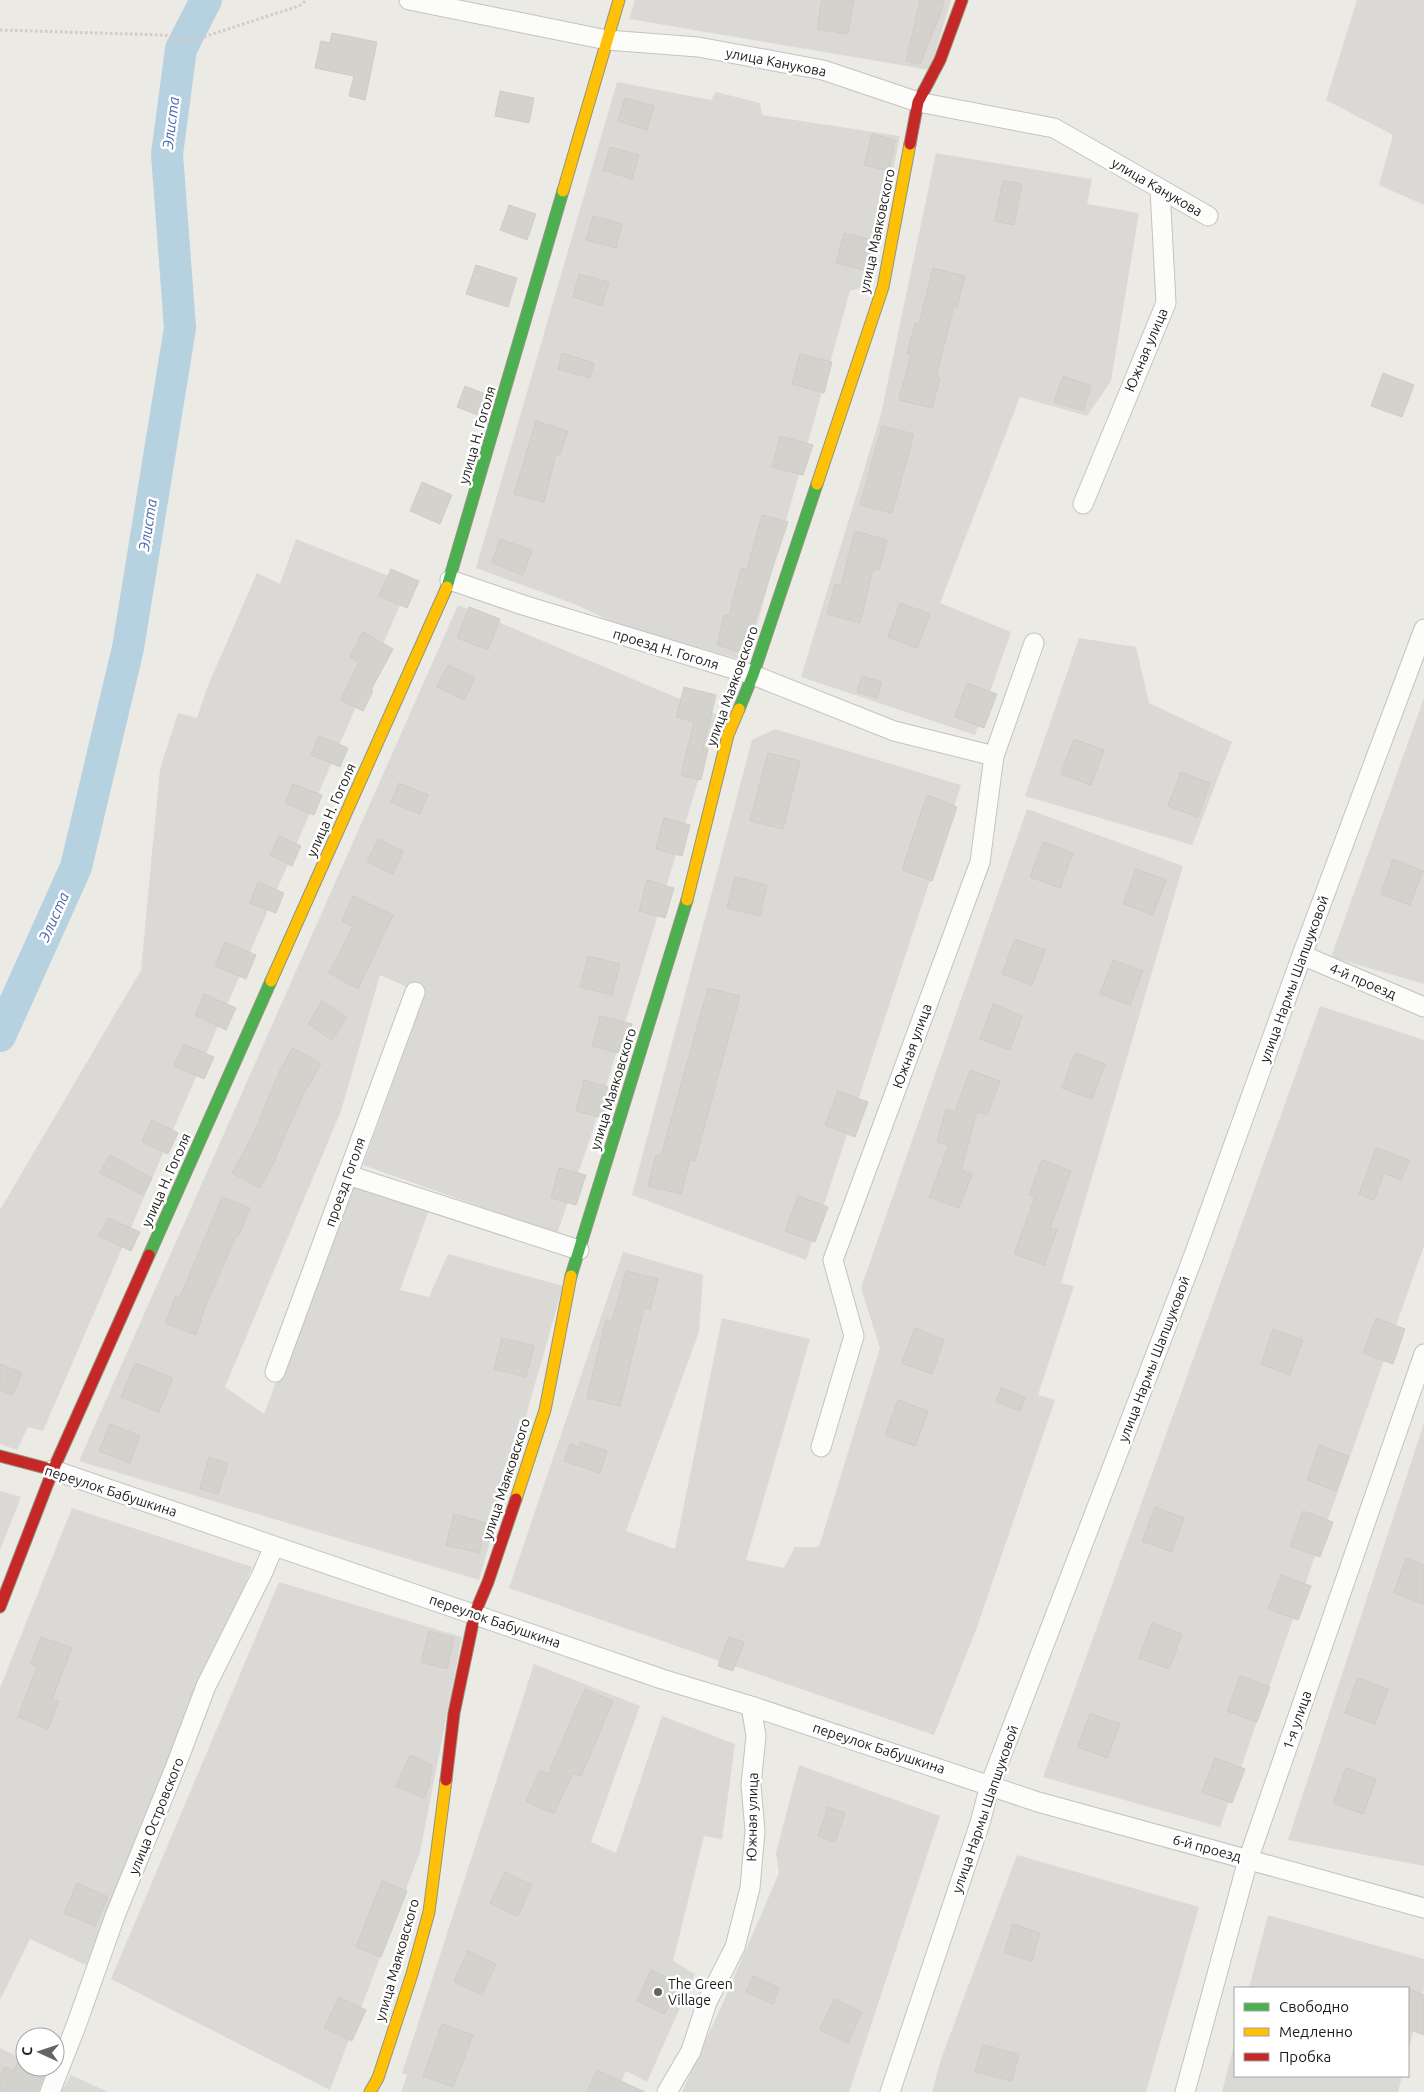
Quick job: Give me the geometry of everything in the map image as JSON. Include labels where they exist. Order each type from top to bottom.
[{"type":"street","name":"улица Канукова","points":[[409,0],[607,40],[698,47],[823,70],[918,102],[1054,128],[1208,216]]},
{"type":"street","name":"улица Н. Гоголя","points":[[0,1607],[53,1470],[450,580],[619,0]]},
{"type":"street","name":"улица Маяковского","points":[[370,2092],[378,2078],[412,1974],[429,1912],[454,1713],[475,1613],[488,1582],[545,1410],[570,1279],[692,882],[728,735],[753,675],[883,288],[918,102],[940,60],[962,0]]},
{"type":"street","name":"Южная улица","points":[[1083,504],[1166,303],[1160,189]]},
{"type":"street","name":"проезд Н. Гоголя","points":[[450,580],[523,605],[753,675],[894,731],[994,756]]},
{"type":"street","name":"улица Нармы Шапшуковой","points":[[890,2092],[977,1832],[990,1785],[1194,1255],[1302,955],[1424,629]]},
{"type":"street","name":"Южная улица","points":[[821,1447],[854,1336],[833,1260],[980,862],[994,756],[1034,643]]},
{"type":"street","name":"4-й проезд","points":[[1302,955],[1424,1008]]},
{"type":"street","name":"проезд Гоголя","points":[[276,1372],[414,992]]},
{"type":"street","points":[[348,1175],[579,1250]]},
{"type":"street","name":"1-я улица","points":[[1185,2092],[1248,1860],[1424,1354]]},
{"type":"street","name":"переулок Бабушкина","points":[[0,1456],[53,1470],[662,1678],[990,1785]]},
{"type":"street","name":"улица Островского","points":[[50,2092],[76,2026],[115,1916],[176,1768],[206,1686],[274,1546]]},
{"type":"street","name":"Южная улица","points":[[667,2092],[691,2051],[707,2002],[735,1947],[750,1888],[755,1832],[751,1785],[756,1736],[751,1706]]},
{"type":"street","name":"6-й проезд","points":[[990,1785],[1038,1802],[1424,1908]]},
{"type":"path","points":[[0,30],[164,35],[194,40],[299,6],[307,0]]},
{"type":"shaded area","points":[[635,0],[951,0],[930,70],[629,19]]},
{"type":"shaded area","points":[[1357,0],[1424,0],[1424,205],[1379,185],[1393,135],[1326,100]]},
{"type":"shaded area","points":[[617,82],[711,100],[716,92],[760,103],[762,115],[900,136],[870,285],[850,291],[747,661],[619,625],[577,605],[476,568]]},
{"type":"shaded area","points":[[936,153],[1092,179],[1087,204],[1139,213],[1111,381],[1087,416],[1020,397],[940,603],[1011,632],[975,735],[801,677],[881,414]]},
{"type":"shaded area","points":[[296,539],[409,584],[43,1431],[28,1427],[17,1450],[0,1444],[0,1210],[141,970],[160,769],[178,713],[197,718],[207,688],[257,573],[280,584]]},
{"type":"shaded area","points":[[458,605],[718,715],[592,1133],[557,1234],[363,1165],[425,995],[380,975],[341,1111],[225,1387],[264,1414],[350,1184],[429,1210],[400,1290],[429,1297],[448,1254],[563,1286],[479,1580],[79,1461]]},
{"type":"shaded area","points":[[1079,638],[1136,647],[1149,703],[1232,742],[1192,845],[1025,796]]},
{"type":"shaded area","points":[[1424,698],[1424,984],[1331,957]]},
{"type":"shaded area","points":[[775,729],[961,785],[806,1260],[632,1195],[752,740]]},
{"type":"shaded area","points":[[1027,809],[1183,866],[1061,1283],[1074,1286],[1038,1395],[1055,1400],[976,1630],[934,1735],[509,1588],[623,1252],[703,1275],[699,1332],[626,1531],[675,1549],[722,1318],[810,1339],[746,1560],[784,1568],[795,1547],[819,1547],[880,1348],[861,1288]]},
{"type":"shaded area","points":[[1320,1006],[1424,1040],[1424,1246],[1220,1827],[1043,1777]]},
{"type":"shaded area","points":[[1424,1423],[1424,1866],[1288,1840]]},
{"type":"shaded area","points":[[0,1491],[21,1497],[0,1550]]},
{"type":"shaded area","points":[[72,1508],[252,1567],[86,1965],[30,1939],[0,2000],[0,1688]]},
{"type":"shaded area","points":[[279,1582],[462,1637],[420,1852],[330,2090],[111,1979]]},
{"type":"shaded area","points":[[534,1664],[640,1706],[591,1842],[616,1853],[662,1716],[735,1744],[722,1839],[704,1836],[673,1961],[695,1974],[647,2082],[626,2071],[616,2092],[401,2092],[407,2075],[402,2073]]},
{"type":"shaded area","points":[[799,1765],[940,1816],[849,2092],[682,2092],[779,1873],[776,1853]]},
{"type":"shaded area","points":[[1017,1855],[1199,1907],[1146,2092],[932,2092],[941,2059]]},
{"type":"shaded area","points":[[1268,1915],[1424,1959],[1424,1988],[1409,2049],[1409,1987],[1249,1987]]},
{"type":"shaded area","points":[[1234,2045],[1234,2077],[1402,2077],[1398,2092],[1222,2092]]},
{"type":"shaded area","points":[[0,2048],[15,2055],[15,2077],[48,2077],[42,2092],[0,2092]]},
{"type":"shaded area","points":[[71,2075],[108,2092],[61,2092]]},
{"type":"building","points":[[822,0],[854,0],[848,34],[817,29]]},
{"type":"building","points":[[920,0],[944,0],[920,64],[906,61]]},
{"type":"building","points":[[332,33],[377,42],[365,100],[349,96],[354,76],[315,68],[321,41],[330,43]]},
{"type":"building","points":[[500,91],[534,98],[529,123],[495,116]]},
{"type":"building","points":[[625,98],[654,106],[647,130],[618,121]]},
{"type":"building","points":[[872,134],[895,140],[889,171],[864,165]]},
{"type":"building","points":[[610,147],[639,155],[632,179],[603,170]]},
{"type":"building","points":[[1003,180],[1022,184],[1014,225],[995,221]]},
{"type":"building","points":[[509,205],[536,214],[527,240],[500,230]]},
{"type":"building","points":[[593,216],[622,224],[616,248],[586,240]]},
{"type":"building","points":[[844,233],[876,241],[868,271],[836,263]]},
{"type":"building","points":[[476,265],[517,278],[508,307],[466,294]]},
{"type":"building","points":[[933,268],[965,276],[957,307],[954,306],[936,377],[940,378],[932,408],[899,400],[911,354],[907,354],[915,323],[919,324]]},
{"type":"building","points":[[579,274],[609,282],[602,306],[573,297]]},
{"type":"building","points":[[562,353],[594,363],[590,378],[558,369]]},
{"type":"building","points":[[800,354],[832,362],[824,393],[792,384]]},
{"type":"building","points":[[1383,373],[1414,385],[1402,417],[1371,406]]},
{"type":"building","points":[[1063,376],[1091,386],[1083,411],[1054,402]]},
{"type":"building","points":[[465,386],[488,395],[480,416],[457,407]]},
{"type":"building","points":[[536,421],[568,431],[560,455],[556,454],[544,502],[514,494]]},
{"type":"building","points":[[882,426],[914,434],[892,513],[860,505]]},
{"type":"building","points":[[780,436],[813,445],[803,475],[772,467]]},
{"type":"building","points":[[422,482],[452,495],[440,524],[410,511]]},
{"type":"building","points":[[762,515],[788,522],[744,653],[717,645],[724,615],[729,616],[741,568],[747,570]]},
{"type":"building","points":[[855,531],[887,540],[879,570],[873,569],[860,623],[827,614],[835,584],[841,585]]},
{"type":"building","points":[[500,539],[532,550],[523,575],[492,563]]},
{"type":"building","points":[[391,569],[419,581],[407,608],[379,596]]},
{"type":"building","points":[[900,603],[930,614],[917,648],[888,637]]},
{"type":"building","points":[[469,607],[500,619],[488,650],[457,638]]},
{"type":"building","points":[[363,632],[393,649],[371,690],[373,691],[363,711],[341,700],[359,662],[350,657]]},
{"type":"building","points":[[448,665],[475,678],[464,700],[437,687]]},
{"type":"building","points":[[862,676],[882,682],[877,698],[857,692]]},
{"type":"building","points":[[967,683],[997,694],[984,728],[955,717]]},
{"type":"building","points":[[684,687],[716,695],[703,748],[708,749],[701,780],[681,775],[694,722],[676,717]]},
{"type":"building","points":[[319,736],[348,748],[340,767],[311,755]]},
{"type":"building","points":[[1074,739],[1104,750],[1091,785],[1061,774]]},
{"type":"building","points":[[768,753],[800,761],[783,829],[750,821]]},
{"type":"building","points":[[1181,772],[1210,783],[1198,817],[1168,806]]},
{"type":"building","points":[[399,783],[428,795],[420,814],[391,802]]},
{"type":"building","points":[[293,784],[322,795],[314,815],[285,803]]},
{"type":"building","points":[[927,795],[957,807],[932,881],[902,870]]},
{"type":"building","points":[[664,818],[690,825],[682,856],[656,849]]},
{"type":"building","points":[[279,836],[301,846],[292,866],[270,855]]},
{"type":"building","points":[[378,839],[403,851],[393,874],[367,862]]},
{"type":"building","points":[[1043,842],[1073,853],[1060,888],[1030,877]]},
{"type":"building","points":[[1393,859],[1423,871],[1410,905],[1381,894]]},
{"type":"building","points":[[1136,869],[1166,880],[1153,915],[1123,904]]},
{"type":"building","points":[[735,877],[767,885],[760,916],[727,908]]},
{"type":"building","points":[[647,880],[674,888],[665,918],[639,911]]},
{"type":"building","points":[[258,882],[284,893],[276,913],[250,903]]},
{"type":"building","points":[[353,896],[393,915],[358,989],[329,973],[353,926],[342,921]]},
{"type":"building","points":[[1015,939],[1045,950],[1032,985],[1002,974]]},
{"type":"building","points":[[225,942],[256,955],[246,979],[215,966]]},
{"type":"building","points":[[588,956],[620,964],[612,995],[580,987]]},
{"type":"building","points":[[1113,960],[1143,971],[1130,1005],[1100,994]]},
{"type":"building","points":[[708,988],[740,996],[695,1161],[690,1160],[681,1194],[648,1186],[656,1155],[661,1156]]},
{"type":"building","points":[[204,994],[236,1008],[226,1030],[195,1015]]},
{"type":"building","points":[[322,1001],[347,1017],[332,1040],[308,1024]]},
{"type":"building","points":[[993,1004],[1022,1016],[1010,1050],[980,1039]]},
{"type":"building","points":[[600,1016],[632,1024],[623,1054],[592,1046]]},
{"type":"building","points":[[184,1044],[214,1057],[204,1079],[174,1066]]},
{"type":"building","points":[[293,1048],[321,1064],[307,1086],[276,1159],[260,1188],[232,1173],[254,1133],[280,1070]]},
{"type":"building","points":[[1075,1053],[1105,1064],[1092,1099],[1062,1088]]},
{"type":"building","points":[[970,1070],[1000,1081],[987,1115],[977,1112],[961,1170],[972,1174],[959,1208],[929,1197],[949,1145],[937,1142],[946,1109],[955,1112]]},
{"type":"building","points":[[584,1080],[612,1088],[603,1118],[576,1111]]},
{"type":"building","points":[[838,1091],[868,1102],[855,1137],[825,1125]]},
{"type":"building","points":[[152,1120],[178,1133],[168,1154],[142,1142]]},
{"type":"building","points":[[1376,1148],[1409,1160],[1401,1180],[1384,1173],[1374,1200],[1359,1194]]},
{"type":"building","points":[[110,1155],[152,1178],[143,1195],[100,1173]]},
{"type":"building","points":[[1042,1160],[1071,1171],[1050,1228],[1057,1230],[1044,1265],[1014,1254],[1035,1197],[1029,1195]]},
{"type":"building","points":[[559,1168],[586,1175],[576,1205],[551,1198]]},
{"type":"building","points":[[798,1196],[828,1207],[815,1242],[785,1231]]},
{"type":"building","points":[[222,1197],[250,1208],[205,1307],[196,1335],[165,1323],[176,1296],[180,1297]]},
{"type":"building","points":[[108,1218],[140,1232],[131,1251],[99,1236]]},
{"type":"building","points":[[626,1271],[658,1279],[650,1310],[644,1308],[620,1406],[587,1398],[606,1320],[612,1321]]},
{"type":"building","points":[[1376,1318],[1405,1329],[1393,1364],[1363,1353]]},
{"type":"building","points":[[915,1328],[944,1340],[932,1374],[902,1363]]},
{"type":"building","points":[[1273,1329],[1303,1340],[1290,1375],[1261,1364]]},
{"type":"building","points":[[502,1338],[534,1346],[526,1377],[494,1369]]},
{"type":"building","points":[[135,1363],[173,1378],[159,1412],[121,1397]]},
{"type":"building","points":[[0,1364],[22,1373],[13,1395],[0,1390]]},
{"type":"building","points":[[1001,1388],[1025,1397],[1020,1411],[996,1402]]},
{"type":"building","points":[[898,1400],[928,1411],[915,1446],[885,1435]]},
{"type":"building","points":[[110,1424],[140,1436],[130,1463],[99,1451]]},
{"type":"building","points":[[581,1442],[607,1451],[600,1473],[564,1461],[570,1444],[579,1447]]},
{"type":"building","points":[[1319,1445],[1349,1456],[1336,1491],[1307,1480]]},
{"type":"building","points":[[209,1457],[228,1463],[218,1494],[200,1489]]},
{"type":"building","points":[[1155,1507],[1184,1518],[1172,1552],[1142,1541]]},
{"type":"building","points":[[1303,1511],[1333,1522],[1320,1557],[1290,1546]]},
{"type":"building","points":[[454,1514],[486,1523],[479,1553],[446,1545]]},
{"type":"building","points":[[1406,1558],[1424,1565],[1424,1604],[1394,1593]]},
{"type":"building","points":[[1281,1575],[1311,1586],[1298,1620],[1268,1609]]},
{"type":"building","points":[[1152,1623],[1182,1634],[1169,1669],[1139,1658]]},
{"type":"building","points":[[429,1631],[454,1638],[447,1669],[421,1662]]},
{"type":"building","points":[[41,1637],[72,1648],[52,1699],[59,1701],[48,1729],[18,1717],[37,1667],[31,1664]]},
{"type":"building","points":[[729,1637],[744,1642],[733,1671],[718,1666]]},
{"type":"building","points":[[1240,1676],[1270,1687],[1257,1722],[1227,1711]]},
{"type":"building","points":[[1358,1678],[1388,1689],[1375,1724],[1345,1713]]},
{"type":"building","points":[[585,1689],[613,1701],[581,1776],[573,1773],[554,1814],[526,1801],[540,1770],[548,1774]]},
{"type":"building","points":[[1090,1713],[1120,1724],[1107,1758],[1078,1747]]},
{"type":"building","points":[[410,1755],[432,1765],[429,1786],[424,1798],[396,1786]]},
{"type":"building","points":[[1215,1758],[1245,1769],[1232,1803],[1202,1792]]},
{"type":"building","points":[[1346,1768],[1376,1779],[1363,1814],[1333,1803]]},
{"type":"building","points":[[828,1807],[845,1813],[835,1842],[818,1836]]},
{"type":"building","points":[[505,1872],[532,1885],[518,1916],[490,1903]]},
{"type":"building","points":[[382,1881],[407,1891],[381,1957],[356,1947]]},
{"type":"building","points":[[77,1883],[108,1897],[95,1926],[64,1913]]},
{"type":"building","points":[[1013,1924],[1040,1933],[1032,1961],[1004,1953]]},
{"type":"building","points":[[468,1951],[496,1964],[482,1995],[454,1982]]},
{"type":"building","name":"The Green Village","points":[[651,1970],[679,1983],[665,2014],[637,2001]]},
{"type":"building","points":[[753,1976],[779,1988],[773,2004],[746,1992]]},
{"type":"building","points":[[1409,1989],[1424,1995],[1424,2035],[1409,2029]]},
{"type":"building","points":[[339,1997],[366,2010],[352,2041],[324,2028]]},
{"type":"building","points":[[834,1999],[862,2012],[848,2043],[820,2030]]},
{"type":"building","points":[[442,2024],[473,2035],[453,2087],[423,2076]]},
{"type":"building","points":[[982,2045],[1019,2054],[1012,2081],[975,2072]]},
{"type":"building","points":[[4,2067],[14,2071],[15,2068],[15,2077],[43,2077],[37,2092],[0,2092],[0,2078]]},
{"type":"building","points":[[597,2070],[645,2092],[587,2092]]},
{"type":"waterway","name":"Элиста","points":[[0,1036],[76,867],[128,648],[180,328],[167,154],[181,49],[206,0]]},
{"type":"traffic: fast","points":[[447,587],[563,191]]},
{"type":"traffic: fast","points":[[739,709],[753,675],[817,484]]},
{"type":"traffic: fast","points":[[571,1276],[687,900]]},
{"type":"traffic: fast","points":[[149,1255],[271,981]]},
{"type":"traffic: slow","points":[[563,191],[619,0]]},
{"type":"traffic: slow","points":[[817,484],[883,287],[910,144]]},
{"type":"traffic: slow","points":[[271,981],[447,587]]},
{"type":"traffic: slow","points":[[687,900],[728,735],[739,709]]},
{"type":"traffic: slow","points":[[516,1499],[545,1410],[571,1276]]},
{"type":"traffic: slow","points":[[370,2092],[378,2078],[412,1974],[429,1912],[446,1780]]},
{"type":"traffic: jam","points":[[910,144],[918,102],[940,60],[962,0]]},
{"type":"traffic: jam","points":[[0,1607],[53,1470],[149,1255]]},
{"type":"traffic: jam","points":[[0,1456],[53,1470]]},
{"type":"traffic: jam","points":[[446,1780],[454,1713],[475,1613],[488,1582],[516,1499]]},
{"type":"place","name":"The Green Village","points":[[658,1992]]}]
